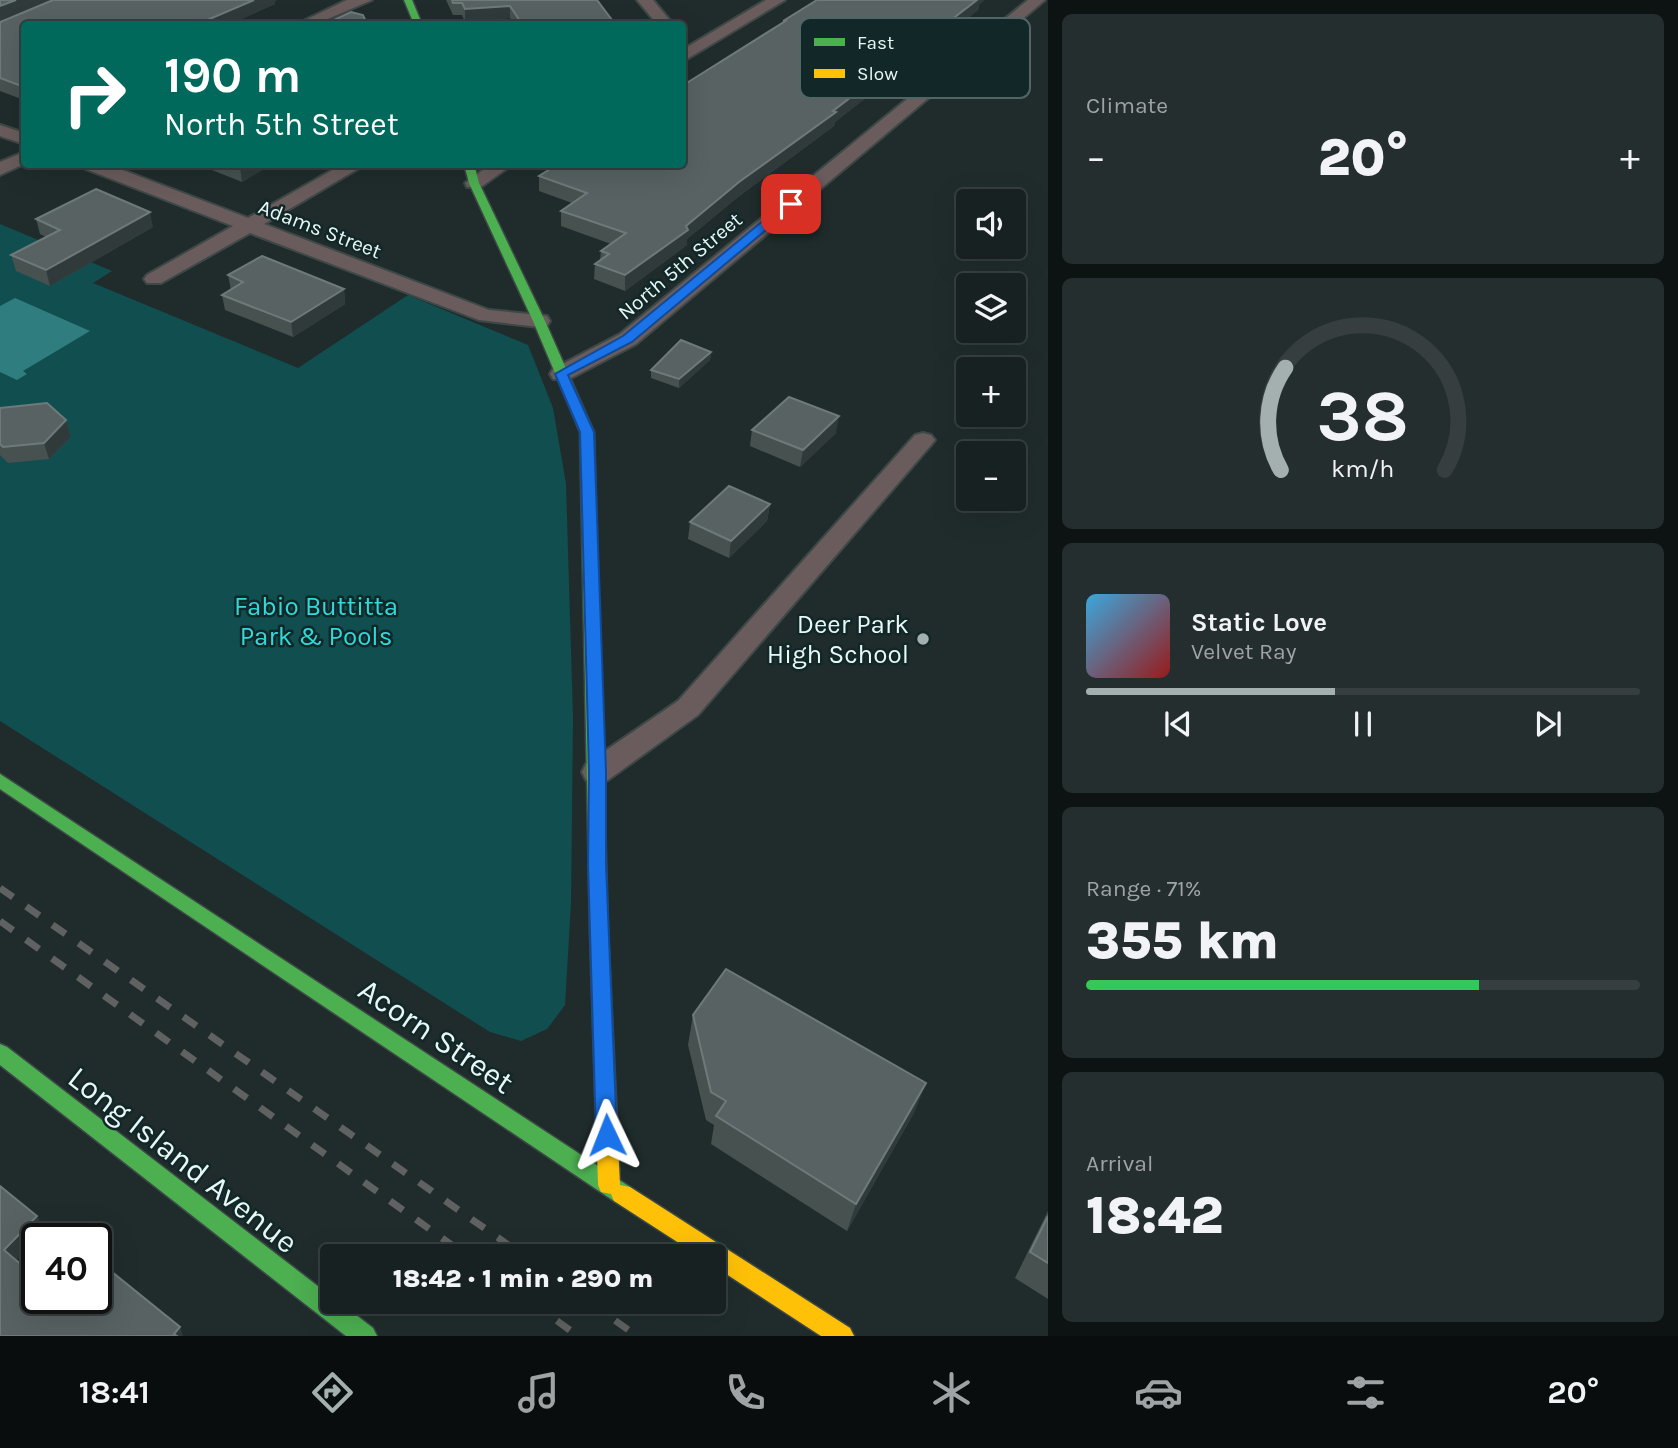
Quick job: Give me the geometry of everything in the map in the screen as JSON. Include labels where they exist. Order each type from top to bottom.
[{"type":"street","points":[[311,21],[343,6],[364,0]]},
{"type":"street","points":[[408,0],[417,21]]},
{"type":"street","points":[[645,0],[663,21]]},
{"type":"street","points":[[686,51],[777,0]]},
{"type":"street","name":"North 5th Street","points":[[1022,18],[1039,4]]},
{"type":"street","name":"North 5th Street","points":[[567,371],[628,339],[924,98]]},
{"type":"street","points":[[0,130],[21,138]]},
{"type":"street","points":[[0,169],[21,159]]},
{"type":"street","name":"Adams Street","points":[[99,168],[486,317],[539,321]]},
{"type":"street","points":[[154,279],[350,168]]},
{"type":"street","points":[[491,168],[471,174],[539,321],[567,371],[587,432],[597,772],[597,864],[609,1185]]},
{"type":"street","points":[[597,772],[688,708],[923,440]]},
{"type":"street","name":"Acorn Street","points":[[0,780],[609,1185],[842,1336]]},
{"type":"street","name":"Long Island Avenue","points":[[0,1053],[365,1336]]},
{"type":"green space","name":"Fabio Buttitta Park & Pools","points":[[0,224],[112,271],[93,283],[298,368],[408,295],[528,345],[553,408],[566,484],[573,718],[571,903],[565,1005],[547,1029],[521,1041],[490,1032],[0,721]]},
{"type":"shaded area","points":[[15,298],[90,331],[23,371],[27,374],[17,380],[0,372],[0,306]]},
{"type":"building","points":[[0,0],[16,0],[0,6]]},
{"type":"building","points":[[53,0],[254,0],[205,21],[21,21],[21,86],[0,78],[0,22]]},
{"type":"building","points":[[452,0],[597,0],[613,21],[520,21],[510,6],[465,9],[462,3],[453,3]]},
{"type":"building","points":[[817,0],[977,0],[954,18],[800,18],[800,98],[850,98],[833,111],[836,112],[739,182],[686,226],[688,230],[625,275],[595,264],[609,254],[601,251],[626,233],[561,211],[587,193],[539,176],[552,168],[686,168],[686,83],[787,20],[783,21]]},
{"type":"building","points":[[351,12],[363,15],[366,21],[332,21]]},
{"type":"building","points":[[96,189],[150,212],[46,270],[11,255],[60,230],[36,219]]},
{"type":"building","points":[[262,256],[344,289],[291,322],[222,295],[243,282],[228,275]]},
{"type":"building","points":[[681,340],[711,352],[679,379],[651,370]]},
{"type":"building","points":[[789,397],[839,416],[803,450],[752,430]]},
{"type":"building","points":[[47,403],[66,420],[44,443],[3,447],[0,444],[0,408]]},
{"type":"building","points":[[729,486],[770,504],[731,541],[690,522]]},
{"type":"building","points":[[726,969],[926,1083],[856,1204],[716,1116],[726,1101],[711,1092],[693,1015]]},
{"type":"building","points":[[0,1186],[37,1216],[30,1223],[21,1223],[21,1232],[4,1250],[21,1264],[21,1314],[112,1314],[112,1272],[180,1327],[174,1334],[177,1336],[0,1336]]},
{"type":"building","points":[[1048,1216],[1048,1263],[1030,1252]]},
{"type":"railway","points":[[0,888],[507,1244]]},
{"type":"railway","points":[[0,921],[450,1244]]},
{"type":"railway","points":[[548,1314],[578,1336]]},
{"type":"railway","points":[[606,1314],[637,1336]]},
{"type":"traffic: fast","points":[[408,0],[417,21]]},
{"type":"traffic: fast","points":[[470,168],[474,183],[539,321],[587,432],[599,931]]},
{"type":"traffic: fast","points":[[0,780],[622,1194]]},
{"type":"traffic: fast","points":[[0,1053],[365,1336]]},
{"type":"traffic: slow","points":[[599,931],[609,1185]]},
{"type":"traffic: slow","points":[[622,1194],[842,1336]]},
{"type":"place","name":"Deer Park High School","points":[[923,639]]},
{"type":"route","points":[[607,1135],[597,864],[597,772],[587,432],[561,374],[628,339],[791,204]]}]
